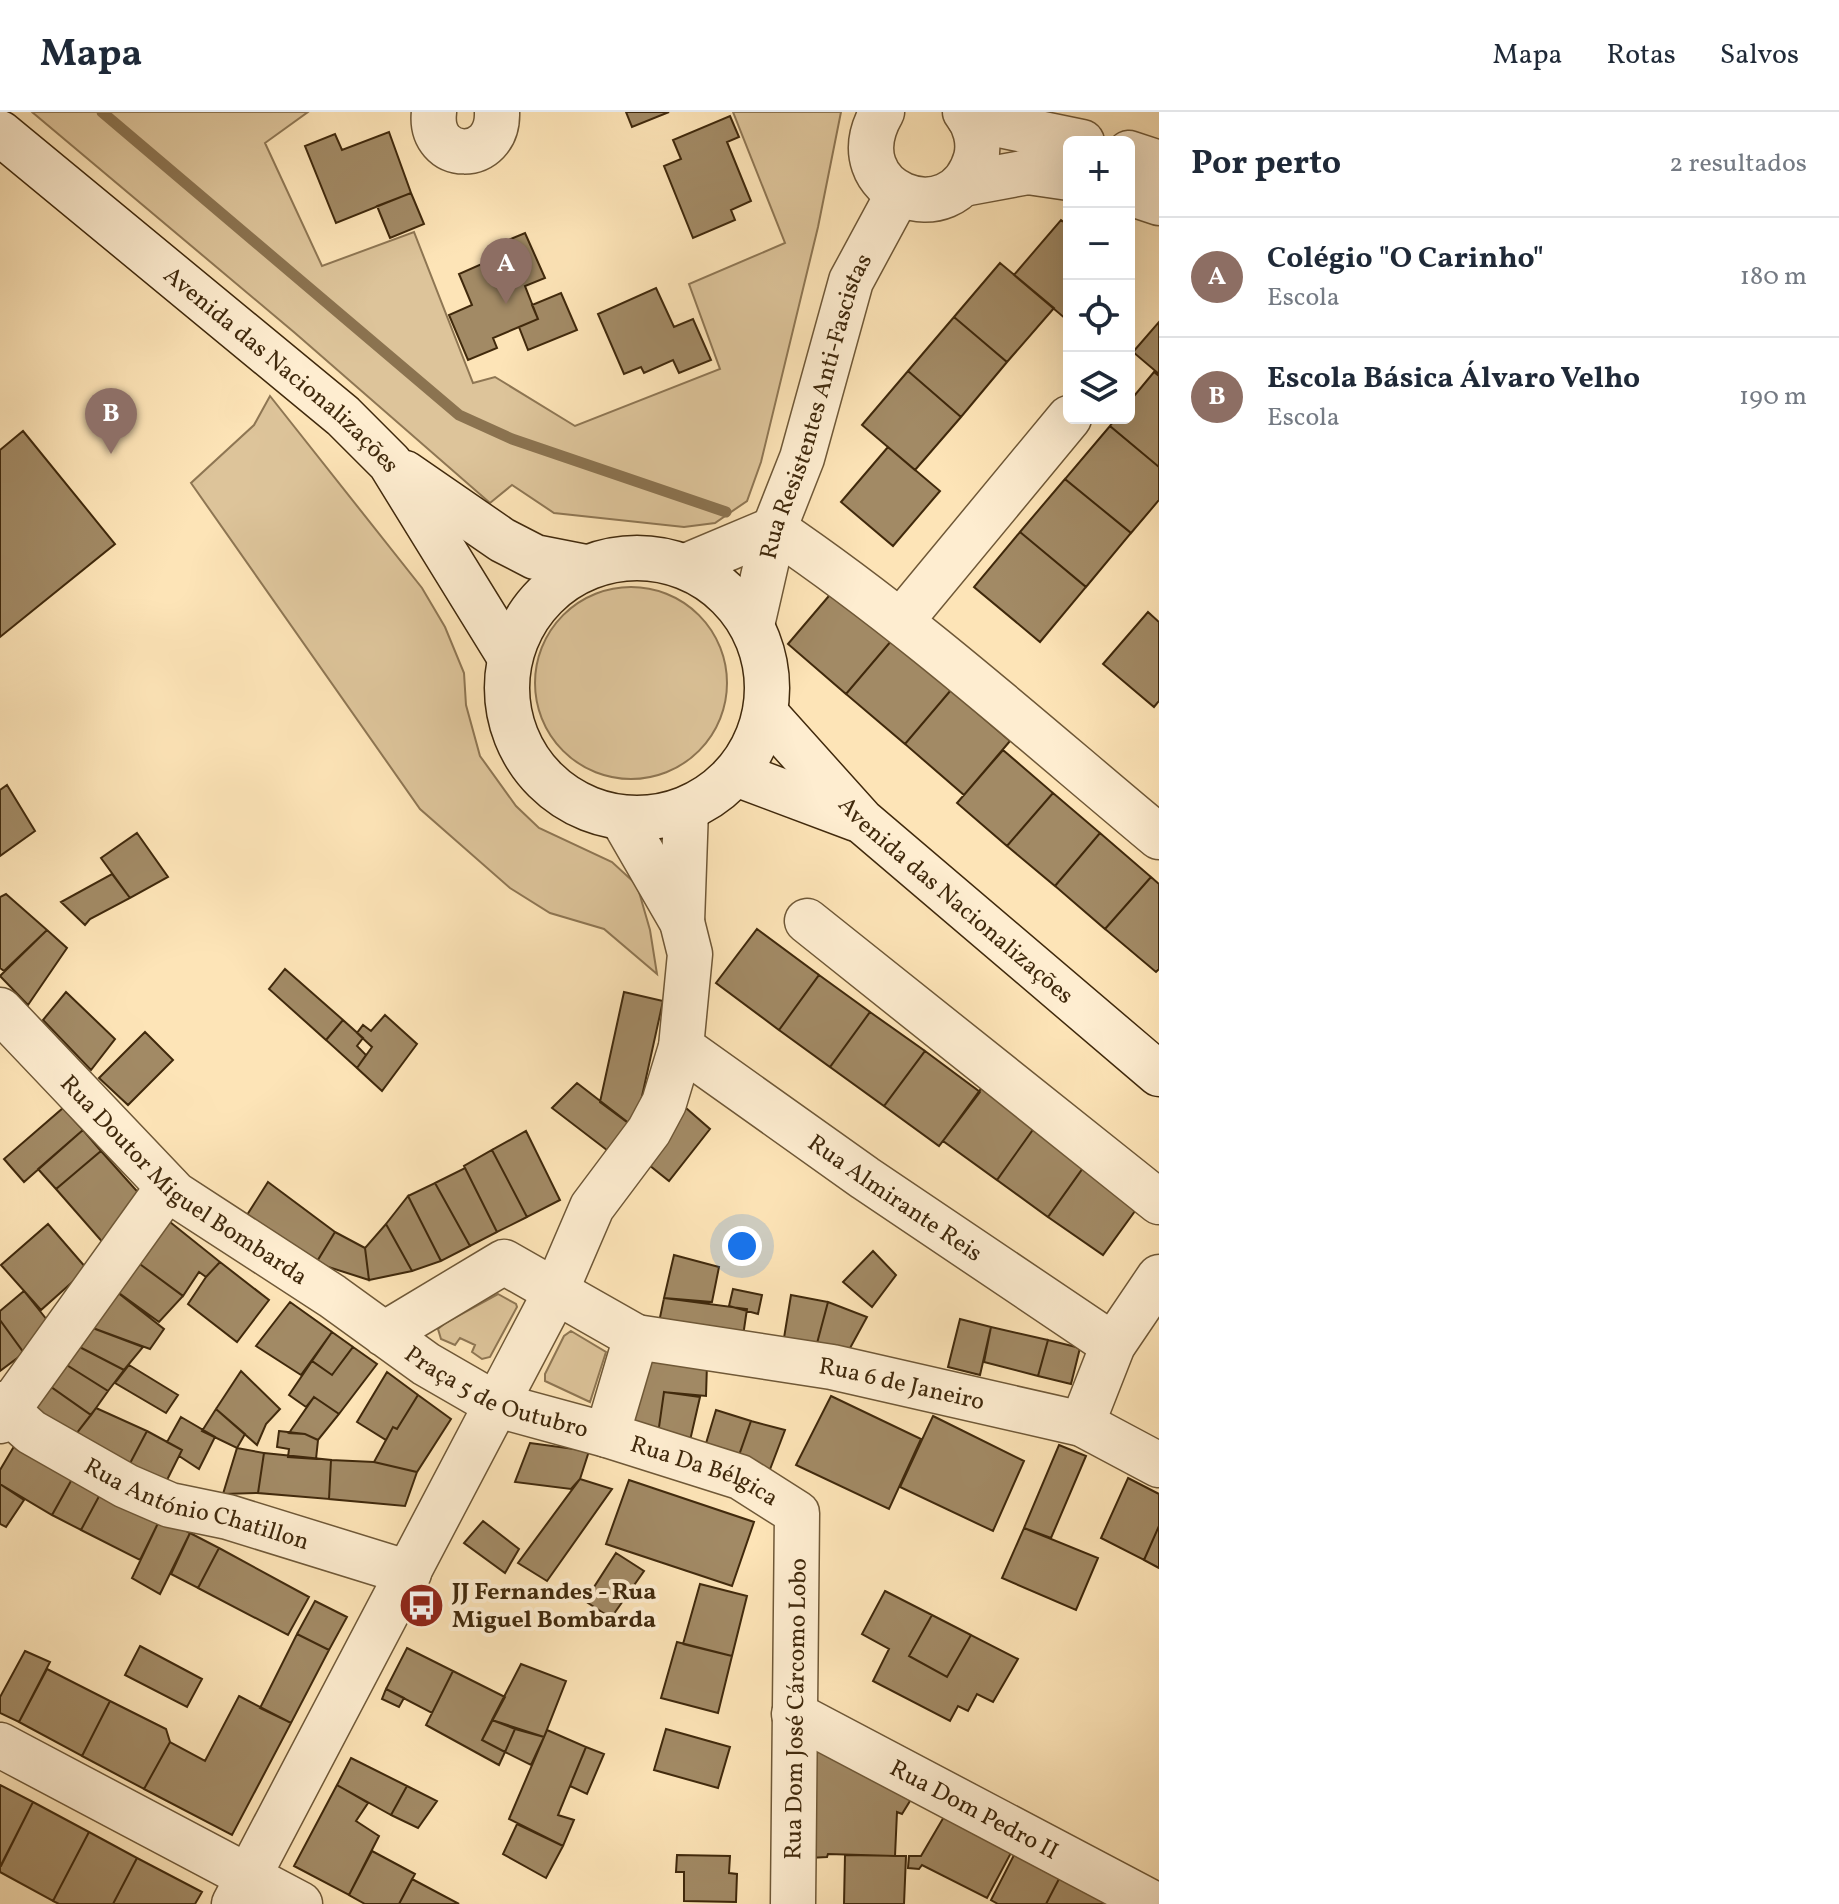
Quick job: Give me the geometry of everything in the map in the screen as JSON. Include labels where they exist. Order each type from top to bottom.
[{"type":"street","points":[[434,112],[433,126],[438,137],[446,146],[460,152],[485,145],[495,129],[497,112]]},
{"type":"street","points":[[882,112],[870,141],[876,172],[898,194],[915,199],[932,199],[948,194],[963,184],[973,170],[977,135],[968,115]]},
{"type":"street","points":[[968,115],[1063,137]]},
{"type":"street","name":"Avenida das Nacionalizações","points":[[0,133],[343,416],[390,463],[509,656]]},
{"type":"street","points":[[1135,155],[1159,163]]},
{"type":"street","points":[[963,184],[1028,172],[1063,177]]},
{"type":"street","name":"Rua Resistentes Anti-Fascistas","points":[[752,625],[774,529],[802,458],[851,281],[898,194]]},
{"type":"street","points":[[1135,195],[1159,203]]},
{"type":"street","points":[[901,621],[1064,424]]},
{"type":"street","points":[[390,463],[502,540],[535,557],[586,567]]},
{"type":"street","points":[[686,566],[774,529],[837,571],[901,621],[1159,837]]},
{"type":"street","points":[[619,558],[653,558],[686,566],[724,590],[752,625],[766,667],[765,713],[754,745],[736,774],[713,794],[686,809],[655,817],[622,818],[583,807],[550,785],[524,754],[510,717],[509,656],[533,609],[557,585],[586,567],[619,558]]},
{"type":"street","name":"Avenida das Nacionalizações","points":[[765,713],[862,821],[1159,1074]]},
{"type":"street","points":[[736,774],[862,821]]},
{"type":"street","points":[[682,922],[686,809]]},
{"type":"street","points":[[241,1890],[555,1293],[592,1207],[649,1131],[664,1103],[681,1047],[690,954],[682,922],[622,818]]},
{"type":"street","points":[[807,921],[1159,1202]]},
{"type":"street","name":"Rua Doutor Miguel Bombarda","points":[[0,1010],[168,1187],[384,1334]]},
{"type":"street","name":"Rua Almirante Reis","points":[[681,1047],[865,1178],[1113,1345]]},
{"type":"street","points":[[2,1412],[168,1187]]},
{"type":"street","name":"Praça 5 de Outubro","points":[[504,1262],[555,1293],[636,1337],[607,1435],[497,1405],[426,1364],[384,1334],[504,1262]]},
{"type":"street","points":[[1082,1424],[1113,1345],[1159,1277]]},
{"type":"street","name":"Rua 6 de Janeiro","points":[[636,1337],[832,1367],[1082,1424],[1159,1465]]},
{"type":"street","name":"Rua António Chatillon","points":[[2,1412],[126,1486],[170,1505],[228,1517],[409,1573]]},
{"type":"street","name":"Rua Da Bélgica","points":[[607,1435],[740,1477],[797,1513]]},
{"type":"street","name":"Rua Dom José Cárcomo Lobo","points":[[793,1904],[797,1513]]},
{"type":"street","name":"Rua Dom Pedro II","points":[[794,1714],[1154,1904]]},
{"type":"street","points":[[0,1745],[241,1890],[300,1904]]},
{"type":"shaded area","points":[[32,112],[308,112],[265,143],[322,266],[414,232],[473,383],[495,377],[575,426],[720,369],[689,284],[785,243],[733,112],[841,112],[818,227],[761,462],[747,501],[715,523],[684,527],[554,513],[512,485],[490,503],[295,333]]},
{"type":"shaded area","points":[[270,396],[422,588],[445,627],[464,673],[466,705],[480,756],[516,806],[539,828],[612,862],[637,885],[650,930],[657,974],[604,929],[550,913],[510,888],[420,809],[191,483],[254,425]]},
{"type":"shaded area","points":[[631,587],[668,595],[699,615],[719,646],[727,683],[719,720],[699,751],[668,771],[631,779],[594,771],[563,751],[543,720],[535,683],[543,646],[563,615],[594,595]]},
{"type":"shaded area","points":[[498,1294],[517,1307],[490,1357],[482,1359],[472,1352],[475,1345],[460,1338],[455,1345],[441,1339],[438,1329],[445,1323]]},
{"type":"shaded area","points":[[571,1331],[606,1352],[590,1402],[545,1381],[545,1374],[564,1336]]},
{"type":"building","points":[[626,112],[669,112],[632,127]]},
{"type":"building","points":[[730,116],[739,137],[727,142],[751,201],[731,210],[735,220],[693,238],[664,166],[681,159],[673,140]]},
{"type":"building","points":[[389,132],[411,193],[336,223],[305,146],[335,134],[342,150]]},
{"type":"building","points":[[411,193],[424,224],[390,238],[377,206]]},
{"type":"building","points":[[1061,220],[1063,222],[1063,317],[1014,275]]},
{"type":"building","points":[[525,233],[545,278],[525,286],[538,319],[493,338],[497,348],[468,360],[449,315],[472,305],[459,274],[491,260],[487,249]]},
{"type":"building","points":[[1000,263],[1054,308],[1007,362],[954,317]]},
{"type":"building","points":[[656,288],[674,327],[693,319],[711,360],[679,373],[673,360],[644,373],[641,367],[624,374],[598,314]]},
{"type":"building","points":[[561,293],[577,330],[528,350],[519,327],[538,319],[532,305]]},
{"type":"building","points":[[954,317],[1007,362],[961,417],[908,371]]},
{"type":"building","points":[[1159,322],[1159,374],[1135,354],[1135,350]]},
{"type":"building","points":[[908,371],[961,417],[915,470],[862,425]]},
{"type":"building","points":[[1154,372],[1159,376],[1159,467],[1110,426],[1135,424],[1135,395]]},
{"type":"building","points":[[1110,426],[1159,467],[1159,500],[1131,533],[1065,479]]},
{"type":"building","points":[[23,431],[115,544],[0,637],[0,450]]},
{"type":"building","points":[[888,447],[940,491],[893,546],[841,502]]},
{"type":"building","points":[[1065,479],[1131,533],[1086,587],[1020,532]]},
{"type":"building","points":[[1020,532],[1086,587],[1040,642],[974,587]]},
{"type":"building","points":[[834,590],[892,640],[846,694],[788,644]]},
{"type":"building","points":[[1148,612],[1159,622],[1159,701],[1154,707],[1103,664]]},
{"type":"building","points":[[892,640],[951,690],[905,744],[846,694]]},
{"type":"building","points":[[951,690],[1010,741],[964,795],[905,744]]},
{"type":"building","points":[[1003,750],[1053,793],[1007,846],[957,803]]},
{"type":"building","points":[[7,785],[35,831],[0,856],[0,790]]},
{"type":"building","points":[[1053,793],[1100,833],[1055,886],[1007,846]]},
{"type":"building","points":[[137,833],[168,877],[130,898],[101,858]]},
{"type":"building","points":[[1100,833],[1151,877],[1105,929],[1055,886]]},
{"type":"building","points":[[112,874],[130,898],[90,919],[85,925],[61,902]]},
{"type":"building","points":[[1151,877],[1159,884],[1159,969],[1156,972],[1105,929]]},
{"type":"building","points":[[6,894],[47,930],[4,971],[0,968],[0,897]]},
{"type":"building","points":[[757,929],[819,975],[779,1030],[716,983]]},
{"type":"building","points":[[47,930],[67,948],[28,1005],[0,976]]},
{"type":"building","points":[[285,969],[343,1020],[326,1040],[269,989]]},
{"type":"building","points":[[819,975],[870,1012],[830,1067],[779,1030]]},
{"type":"building","points":[[66,992],[115,1039],[91,1070],[43,1020]]},
{"type":"building","points":[[624,992],[663,1001],[635,1128],[600,1102]]},
{"type":"building","points":[[870,1012],[925,1051],[884,1106],[830,1067]]},
{"type":"building","points":[[385,1015],[417,1044],[382,1091],[357,1068],[372,1047],[357,1033],[363,1025],[371,1031]]},
{"type":"building","points":[[343,1020],[363,1038],[357,1046],[366,1055],[357,1068],[326,1040]]},
{"type":"building","points":[[145,1032],[173,1060],[128,1105],[99,1078]]},
{"type":"building","points":[[925,1051],[980,1092],[939,1146],[884,1106]]},
{"type":"building","points":[[577,1083],[635,1128],[612,1154],[552,1108]]},
{"type":"building","points":[[983,1086],[1037,1124],[997,1180],[943,1141]]},
{"type":"building","points":[[63,1108],[83,1130],[24,1182],[4,1159]]},
{"type":"building","points":[[686,1108],[710,1129],[669,1181],[644,1161]]},
{"type":"building","points":[[1037,1124],[1088,1161],[1048,1217],[997,1180]]},
{"type":"building","points":[[83,1130],[101,1151],[56,1189],[38,1169]]},
{"type":"building","points":[[526,1131],[560,1200],[527,1217],[492,1150]]},
{"type":"building","points":[[492,1150],[527,1217],[497,1232],[464,1166]]},
{"type":"building","points":[[101,1151],[144,1199],[105,1245],[56,1189]]},
{"type":"building","points":[[1088,1161],[1143,1200],[1103,1255],[1048,1217]]},
{"type":"building","points":[[465,1168],[497,1232],[470,1246],[435,1183]]},
{"type":"building","points":[[268,1182],[335,1232],[316,1263],[247,1215]]},
{"type":"building","points":[[435,1183],[470,1246],[441,1261],[408,1196]]},
{"type":"building","points":[[408,1196],[441,1261],[412,1271],[386,1224]]},
{"type":"building","points":[[160,1214],[220,1262],[206,1277],[199,1272],[183,1296],[129,1256]]},
{"type":"building","points":[[48,1224],[87,1269],[41,1310],[1,1265]]},
{"type":"building","points":[[386,1224],[412,1271],[369,1280],[365,1248]]},
{"type":"building","points":[[335,1232],[365,1248],[369,1280],[316,1263]]},
{"type":"building","points":[[873,1251],[896,1275],[872,1307],[843,1282]]},
{"type":"building","points":[[674,1255],[719,1267],[712,1302],[664,1298]]},
{"type":"building","points":[[129,1256],[183,1296],[159,1322],[108,1285]]},
{"type":"building","points":[[220,1262],[269,1300],[237,1342],[188,1304]]},
{"type":"building","points":[[108,1285],[164,1329],[150,1349],[82,1324]]},
{"type":"building","points":[[733,1289],[762,1295],[758,1314],[729,1306]]},
{"type":"building","points":[[24,1291],[55,1330],[24,1353],[0,1320],[0,1311]]},
{"type":"building","points":[[791,1295],[828,1302],[816,1347],[783,1344]]},
{"type":"building","points":[[664,1298],[747,1309],[742,1343],[657,1332]]},
{"type":"building","points":[[290,1302],[332,1332],[301,1375],[256,1346]]},
{"type":"building","points":[[828,1302],[867,1317],[849,1350],[816,1347]]},
{"type":"building","points":[[960,1319],[991,1327],[980,1375],[948,1367]]},
{"type":"building","points":[[0,1320],[24,1353],[0,1371]]},
{"type":"building","points":[[82,1324],[143,1347],[124,1370],[68,1341]]},
{"type":"building","points":[[991,1327],[1048,1340],[1038,1376],[984,1362]]},
{"type":"building","points":[[332,1332],[353,1347],[332,1375],[312,1361]]},
{"type":"building","points":[[1048,1340],[1080,1348],[1071,1384],[1038,1376]]},
{"type":"building","points":[[68,1341],[124,1370],[108,1391],[54,1357]]},
{"type":"building","points":[[353,1347],[377,1364],[339,1414],[314,1397],[306,1407],[289,1395],[312,1361],[332,1375]]},
{"type":"building","points":[[54,1357],[108,1391],[91,1415],[37,1377]]},
{"type":"building","points":[[645,1360],[707,1364],[706,1396],[664,1392],[658,1434],[628,1423]]},
{"type":"building","points":[[129,1365],[178,1395],[166,1413],[115,1383]]},
{"type":"building","points":[[241,1371],[280,1409],[266,1424],[257,1445],[216,1409]]},
{"type":"building","points":[[387,1372],[418,1395],[397,1429],[393,1427],[386,1440],[357,1422]]},
{"type":"building","points":[[37,1377],[91,1415],[73,1438],[18,1399]]},
{"type":"building","points":[[664,1392],[700,1397],[689,1445],[658,1434]]},
{"type":"building","points":[[418,1395],[451,1419],[417,1472],[374,1462],[393,1427],[397,1429]]},
{"type":"building","points":[[831,1396],[921,1439],[889,1509],[796,1465]]},
{"type":"building","points":[[314,1397],[339,1414],[318,1440],[305,1434],[289,1433]]},
{"type":"building","points":[[96,1408],[147,1431],[127,1469],[73,1438]]},
{"type":"building","points":[[216,1409],[245,1434],[237,1448],[202,1431]]},
{"type":"building","points":[[716,1410],[751,1421],[737,1461],[704,1450]]},
{"type":"building","points":[[933,1416],[1024,1461],[993,1531],[900,1487]]},
{"type":"building","points":[[181,1417],[215,1437],[199,1469],[179,1456],[182,1450],[167,1442]]},
{"type":"building","points":[[751,1421],[785,1430],[769,1472],[737,1461]]},
{"type":"building","points":[[147,1431],[182,1450],[166,1482],[127,1469]]},
{"type":"building","points":[[279,1431],[305,1434],[318,1440],[316,1459],[288,1457],[289,1449],[277,1447]]},
{"type":"building","points":[[16,1443],[76,1472],[52,1515],[0,1484],[0,1470]]},
{"type":"building","points":[[530,1443],[589,1451],[580,1479],[571,1489],[515,1482]]},
{"type":"building","points":[[1059,1445],[1086,1456],[1051,1538],[1024,1528]]},
{"type":"building","points":[[237,1448],[264,1453],[258,1493],[223,1494]]},
{"type":"building","points":[[264,1453],[331,1460],[329,1499],[258,1493]]},
{"type":"building","points":[[331,1460],[374,1462],[417,1472],[405,1506],[329,1499]]},
{"type":"building","points":[[76,1472],[104,1487],[81,1530],[52,1515]]},
{"type":"building","points":[[1128,1478],[1159,1494],[1159,1526],[1144,1560],[1101,1538]]},
{"type":"building","points":[[580,1479],[612,1489],[547,1581],[518,1563]]},
{"type":"building","points":[[629,1480],[754,1522],[732,1586],[606,1544]]},
{"type":"building","points":[[0,1484],[24,1500],[6,1527],[0,1524]]},
{"type":"building","points":[[104,1487],[161,1517],[140,1560],[81,1530]]},
{"type":"building","points":[[161,1517],[190,1533],[160,1594],[132,1578]]},
{"type":"building","points":[[483,1521],[519,1549],[505,1573],[464,1543]]},
{"type":"building","points":[[1159,1526],[1159,1568],[1144,1560]]},
{"type":"building","points":[[1024,1528],[1098,1558],[1076,1610],[1002,1578]]},
{"type":"building","points":[[190,1533],[219,1548],[198,1588],[171,1574]]},
{"type":"building","points":[[219,1548],[309,1597],[288,1635],[198,1588]]},
{"type":"building","points":[[616,1553],[644,1571],[611,1618],[585,1601]]},
{"type":"building","points":[[700,1584],[747,1596],[732,1656],[683,1644]]},
{"type":"building","points":[[885,1591],[932,1615],[909,1656],[947,1677],[971,1635],[1018,1659],[993,1702],[977,1694],[968,1711],[958,1706],[950,1721],[873,1681],[889,1649],[862,1634]]},
{"type":"building","points":[[315,1601],[347,1617],[329,1650],[297,1634]]},
{"type":"building","points":[[932,1615],[971,1635],[947,1677],[909,1656]]},
{"type":"building","points":[[297,1634],[329,1650],[291,1723],[260,1708]]},
{"type":"building","points":[[677,1642],[732,1656],[718,1713],[661,1698]]},
{"type":"building","points":[[140,1646],[202,1679],[187,1707],[125,1675]]},
{"type":"building","points":[[407,1648],[453,1671],[432,1713],[386,1689]]},
{"type":"building","points":[[25,1651],[50,1662],[19,1722],[0,1713],[0,1697]]},
{"type":"building","points":[[521,1664],[566,1681],[544,1737],[492,1720]]},
{"type":"building","points":[[47,1669],[110,1701],[82,1756],[19,1722]]},
{"type":"building","points":[[453,1671],[505,1697],[482,1740],[505,1752],[499,1765],[426,1725]]},
{"type":"building","points":[[386,1689],[404,1698],[399,1707],[382,1699]]},
{"type":"building","points":[[239,1696],[291,1723],[232,1835],[144,1789],[170,1742],[205,1761]]},
{"type":"building","points":[[110,1701],[166,1729],[170,1742],[144,1789],[82,1756]]},
{"type":"building","points":[[492,1720],[515,1729],[505,1752],[482,1740]]},
{"type":"building","points":[[515,1729],[544,1737],[531,1765],[505,1752]]},
{"type":"building","points":[[666,1729],[730,1747],[718,1788],[654,1770]]},
{"type":"building","points":[[547,1730],[586,1747],[558,1815],[574,1820],[563,1846],[509,1819]]},
{"type":"building","points":[[815,1742],[918,1788],[902,1814],[897,1812],[895,1856],[828,1854],[827,1857],[809,1858]]},
{"type":"building","points":[[586,1747],[604,1754],[587,1794],[570,1786]]},
{"type":"building","points":[[351,1758],[407,1786],[391,1815],[337,1785]]},
{"type":"building","points":[[0,1785],[33,1802],[1,1866],[0,1866]]},
{"type":"building","points":[[337,1785],[368,1803],[356,1821],[379,1836],[349,1895],[294,1866]]},
{"type":"building","points":[[407,1786],[437,1801],[418,1828],[391,1815]]},
{"type":"building","points":[[33,1802],[89,1832],[53,1901],[0,1872]]},
{"type":"building","points":[[945,1815],[1012,1851],[987,1898],[922,1865],[919,1869],[908,1868],[909,1856],[921,1856]]},
{"type":"building","points":[[517,1824],[563,1846],[546,1878],[503,1854]]},
{"type":"building","points":[[89,1832],[137,1858],[113,1904],[59,1904],[53,1901]]},
{"type":"building","points":[[372,1851],[415,1874],[399,1904],[365,1904],[349,1895]]},
{"type":"building","points":[[1015,1853],[1060,1877],[1046,1904],[998,1904],[991,1900]]},
{"type":"building","points":[[677,1855],[730,1856],[729,1873],[737,1874],[736,1902],[684,1901],[684,1872],[676,1872]]},
{"type":"building","points":[[845,1855],[906,1856],[904,1904],[844,1904]]},
{"type":"building","points":[[137,1858],[202,1892],[195,1904],[113,1904]]},
{"type":"building","points":[[1060,1877],[1107,1902],[1106,1904],[1046,1904]]},
{"type":"building","points":[[412,1879],[459,1904],[399,1904]]},
{"type":"waterway","points":[[102,112],[459,415],[512,439],[726,512]]},
{"type":"place","name":"Colégio \"O Carinho\"","points":[[506,304]]},
{"type":"place","name":"Escola Básica Álvaro Velho","points":[[111,454]]},
{"type":"place","name":"JJ Fernandes - Rua Miguel Bombarda","points":[[421,1605]]}]
